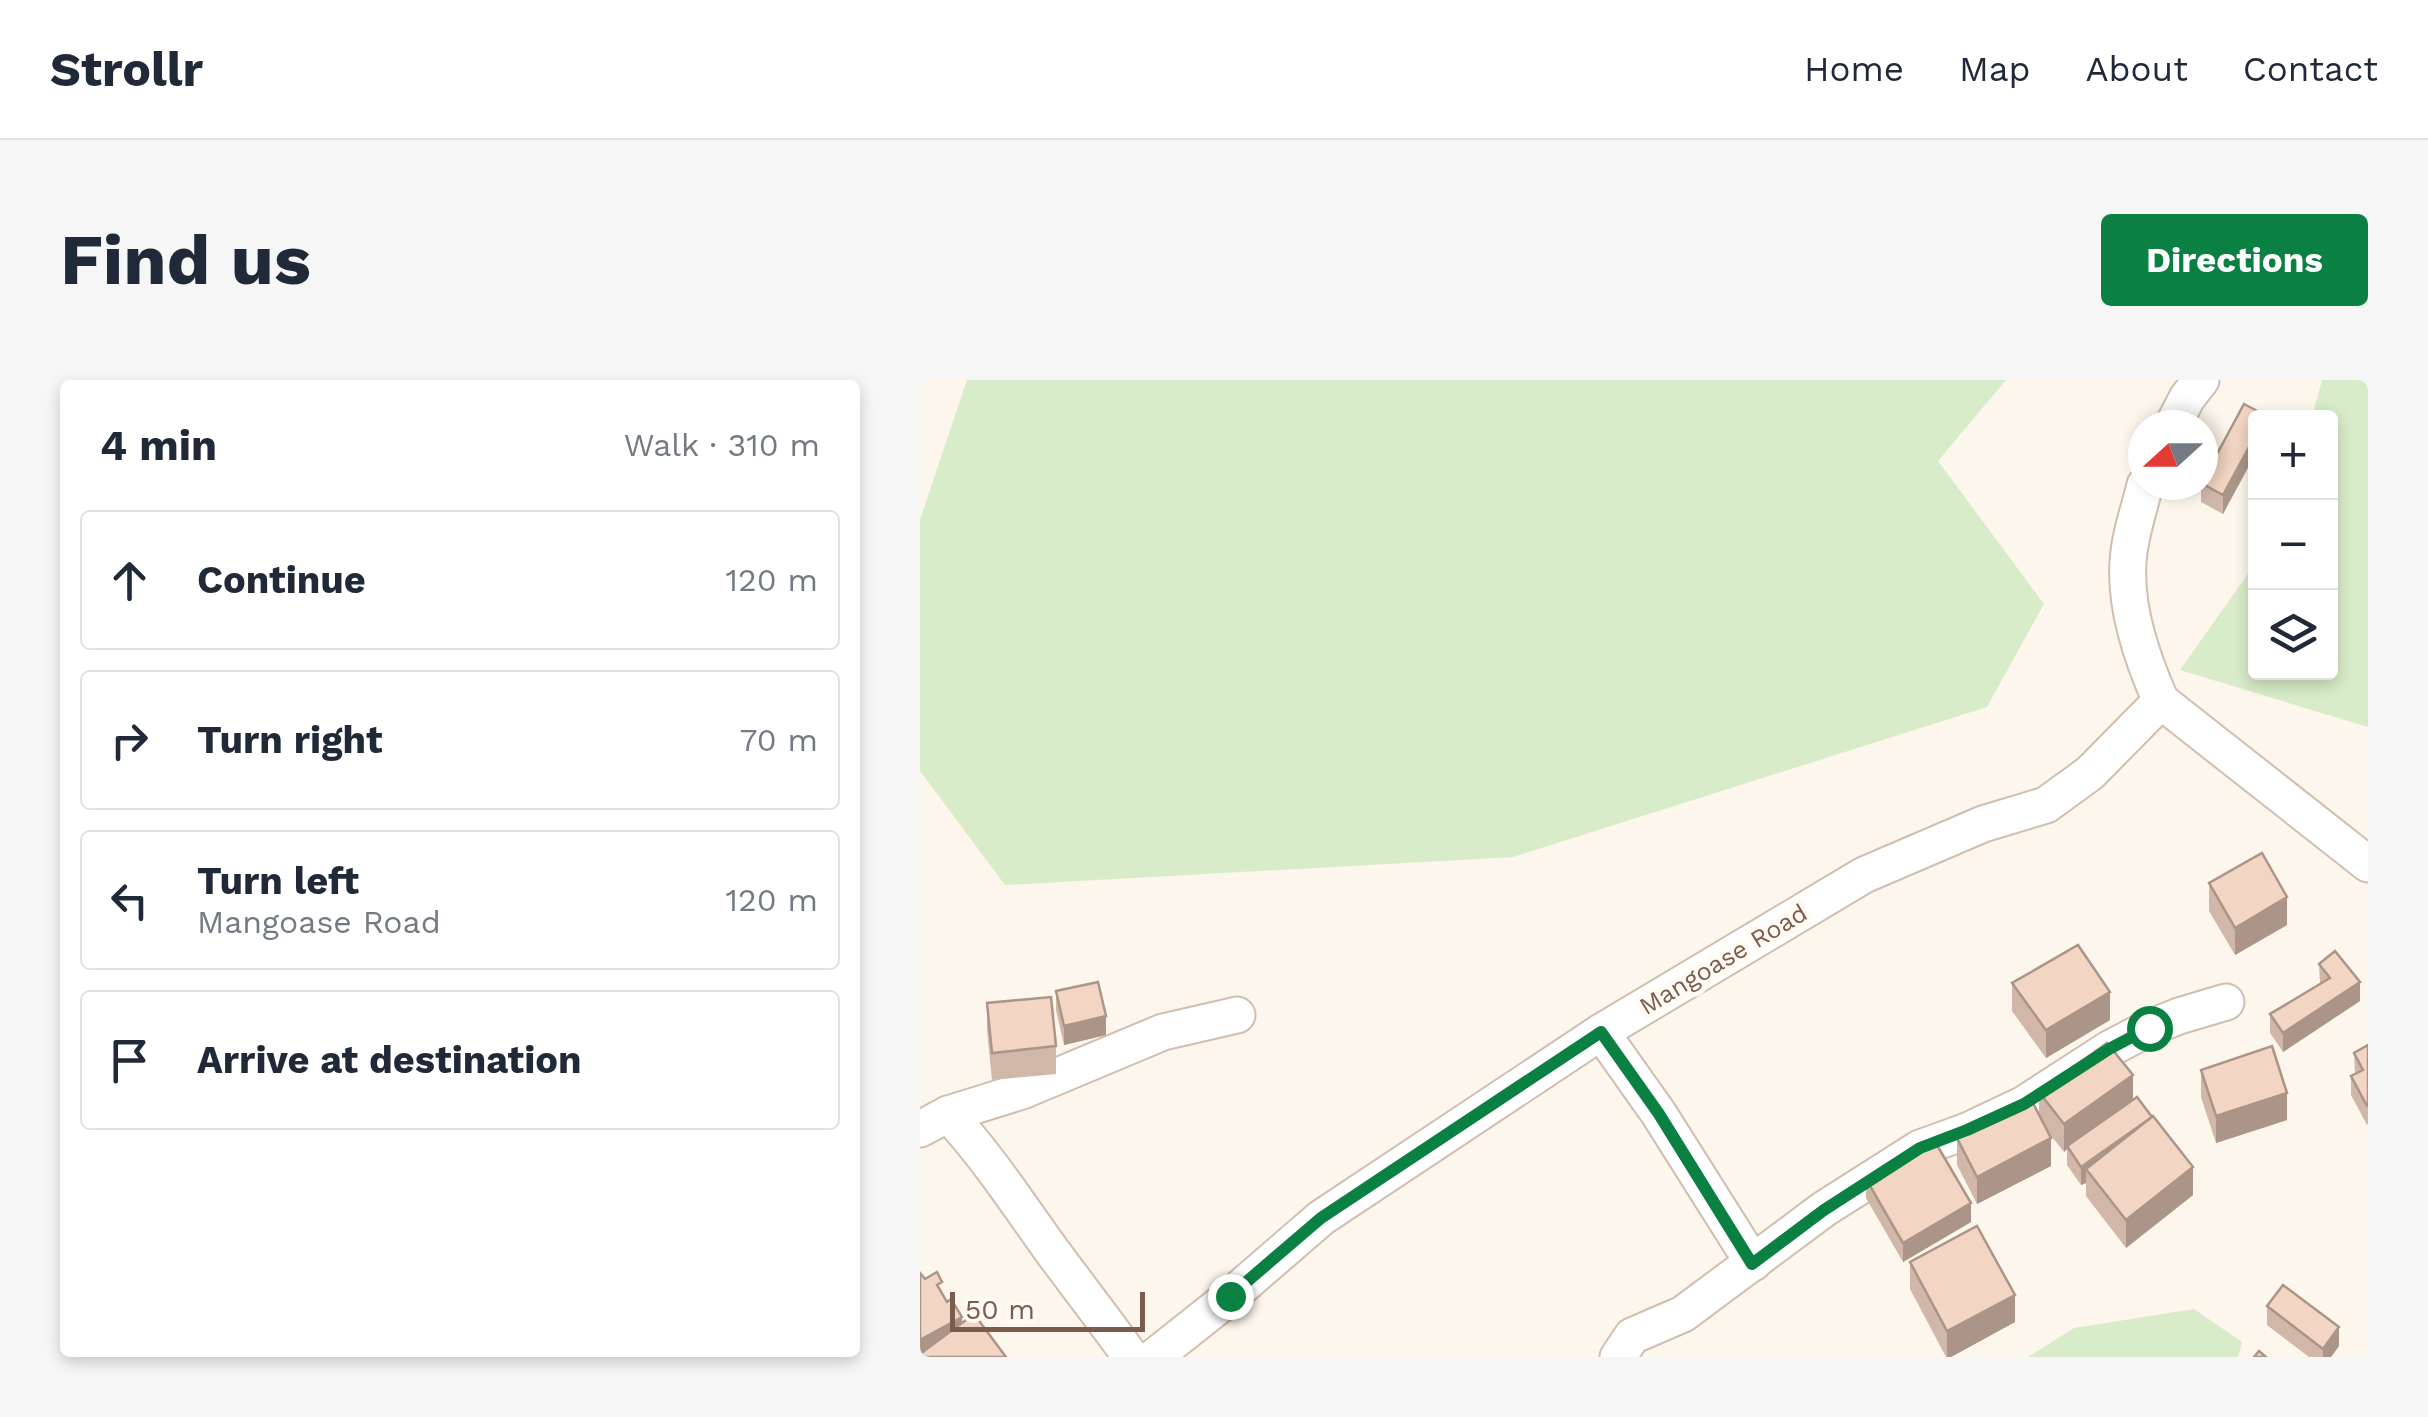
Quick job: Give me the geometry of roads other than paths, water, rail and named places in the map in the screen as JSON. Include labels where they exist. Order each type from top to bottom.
[{"type":"street","points":[[2181,410],[2201,380]]},
{"type":"street","points":[[2141,500],[2128,558],[2127,589],[2145,666],[2161,701],[2368,864]]},
{"type":"street","name":"Mangoase Road","points":[[1154,1357],[1321,1218],[1601,1032],[1864,874],[1983,824],[2046,805],[2090,773],[2161,701]]},
{"type":"street","points":[[1618,1357],[1632,1336],[1684,1314],[1824,1210],[1920,1148],[2024,1104],[2149,1028],[2226,1002]]},
{"type":"street","points":[[934,1122],[1022,1091],[1163,1032],[1237,1015]]},
{"type":"street","points":[[1601,1032],[1659,1114],[1752,1264]]},
{"type":"street","points":[[934,1122],[977,1145],[1131,1357]]}]
